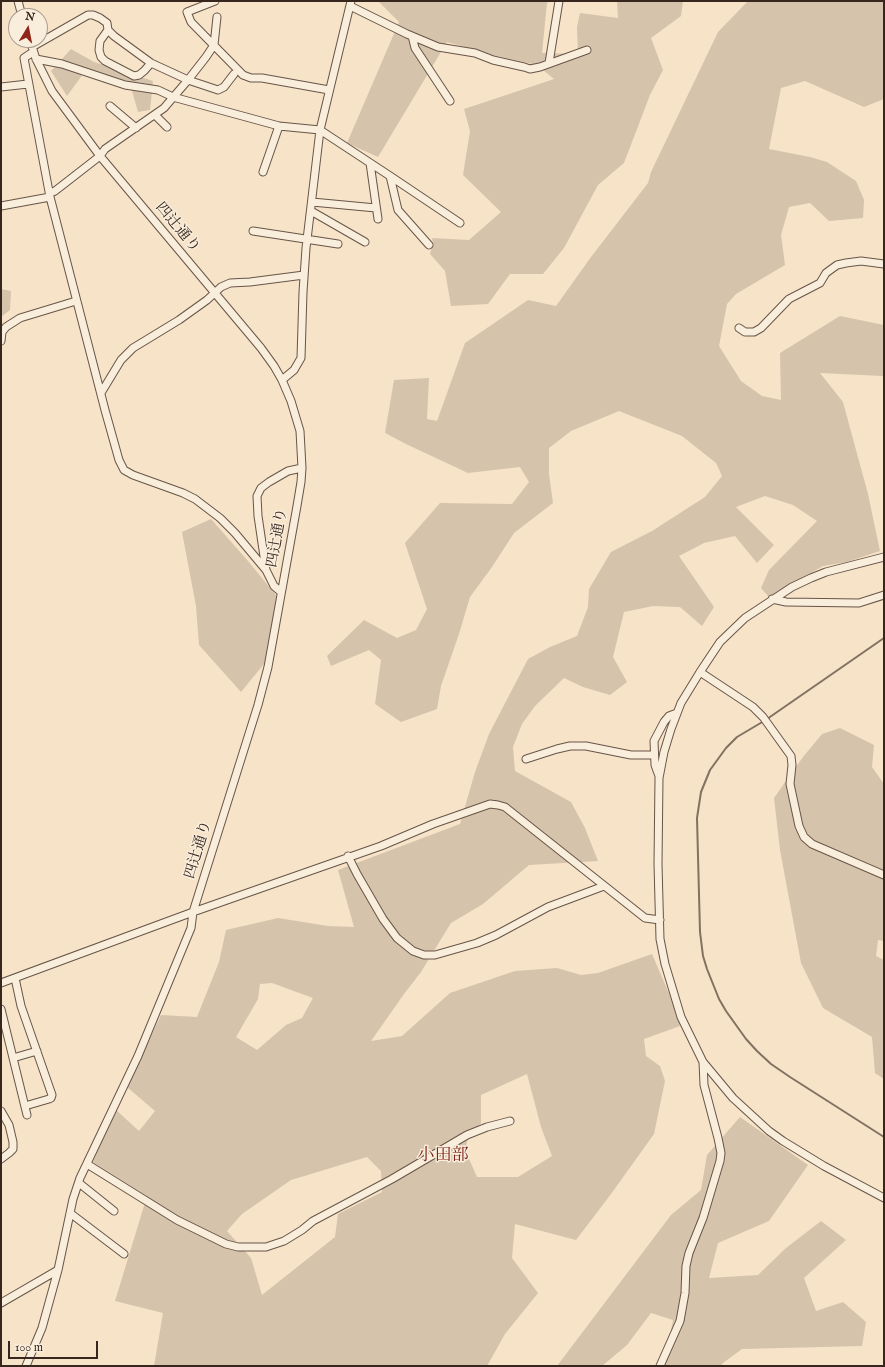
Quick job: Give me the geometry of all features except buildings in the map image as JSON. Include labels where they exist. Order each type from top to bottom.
[{"type":"street","points":[[215,1],[187,12],[191,22],[243,74],[251,78],[262,78],[329,90]]},
{"type":"street","points":[[549,63],[559,1]]},
{"type":"street","points":[[282,380],[294,370],[301,358],[307,239],[320,130],[351,4],[412,36],[438,47],[474,53],[498,62],[524,68],[530,69],[587,50]]},
{"type":"street","points":[[48,37],[88,15],[93,15],[107,23],[108,30],[114,36],[151,63],[188,80],[218,90],[224,87],[234,74]]},
{"type":"street","points":[[1,206],[50,195],[100,156],[105,149],[164,108],[188,80],[214,45],[217,17]]},
{"type":"street","points":[[108,30],[100,41],[99,50],[101,57],[105,61],[134,76],[139,75],[151,63]]},
{"type":"street","points":[[412,36],[415,48],[450,101]]},
{"type":"street","points":[[31,48],[24,58],[50,195],[76,301],[119,460],[124,470],[143,480],[168,487],[195,499],[220,518],[235,533],[266,570],[274,586],[281,592]]},
{"type":"street","name":"四辻通り","points":[[26,1366],[42,1328],[58,1270],[73,1198],[138,1056],[191,928],[193,912],[258,705],[268,667],[301,482],[302,468],[300,431],[282,380],[274,366],[261,348],[100,156],[52,91],[36,59],[33,48]]},
{"type":"street","points":[[36,59],[62,64],[124,85],[158,90],[173,97],[279,126],[320,130],[460,223]]},
{"type":"street","points":[[1,87],[28,84]]},
{"type":"street","points":[[110,106],[136,128]]},
{"type":"street","points":[[155,115],[167,127]]},
{"type":"street","points":[[263,172],[279,126]]},
{"type":"street","points":[[370,163],[378,218]]},
{"type":"street","points":[[390,176],[398,210],[429,245]]},
{"type":"street","points":[[312,202],[376,208]]},
{"type":"street","points":[[311,211],[365,242]]},
{"type":"street","points":[[253,231],[338,244]]},
{"type":"street","points":[[739,328],[745,332],[754,332],[761,328],[790,299],[820,283],[826,273],[837,266],[860,261],[884,264]]},
{"type":"street","points":[[100,393],[121,360],[133,348],[179,320],[221,287],[230,283],[264,281],[304,275]]},
{"type":"street","points":[[1,341],[2,332],[6,327],[20,318],[76,301]]},
{"type":"street","points":[[266,570],[258,516],[257,496],[261,488],[269,482],[288,471],[302,468]]},
{"type":"street","points":[[884,558],[811,578],[792,587],[745,618],[720,642],[688,691],[677,713],[664,752],[659,778],[658,864],[660,938],[673,995],[681,1017],[703,1062],[722,1086],[743,1108],[778,1138],[824,1166],[884,1198]]},
{"type":"street","points":[[772,599],[786,602],[859,603],[884,595]]},
{"type":"street","points":[[700,672],[753,708],[763,717],[791,756],[792,765],[790,784],[799,826],[804,837],[812,844],[884,875]]},
{"type":"street","points":[[659,778],[655,765],[654,740],[669,716],[677,713]]},
{"type":"street","points":[[526,759],[570,746],[586,746],[632,755],[654,755]]},
{"type":"street","points":[[1,983],[348,856],[381,846],[433,824],[490,804],[505,807],[645,918],[660,920]]},
{"type":"street","points":[[348,856],[382,919],[397,938],[413,951],[424,955],[436,955],[477,943],[496,935],[548,907],[604,886]]},
{"type":"street","points":[[16,978],[21,1006],[52,1095],[49,1099],[25,1106]]},
{"type":"street","points":[[1,1009],[27,1115]]},
{"type":"street","points":[[13,1058],[37,1051]]},
{"type":"street","points":[[660,1366],[680,1321],[685,1293],[686,1266],[689,1253],[703,1218],[720,1161],[721,1153],[718,1138],[704,1085],[703,1062]]},
{"type":"street","points":[[1,1111],[9,1125],[13,1142],[13,1149],[1,1159]]},
{"type":"street","points":[[88,1164],[177,1220],[226,1244],[238,1247],[266,1247],[284,1241],[313,1221],[386,1182],[467,1135],[487,1127],[510,1121]]},
{"type":"street","points":[[79,1183],[114,1211]]},
{"type":"street","points":[[70,1213],[124,1254]]},
{"type":"street","points":[[1,1303],[58,1270]]},
{"type":"shaded area","points":[[378,1],[550,1],[547,3],[542,53],[578,54],[577,27],[580,13],[618,18],[617,1],[683,1],[681,16],[651,38],[663,70],[650,95],[624,163],[598,185],[564,248],[543,274],[510,274],[488,304],[451,306],[445,271],[430,254],[433,243],[432,238],[469,240],[501,212],[463,175],[470,131],[464,109],[554,79],[537,65],[493,55],[447,42],[378,157],[347,143],[399,22]]},
{"type":"shaded area","points":[[748,1],[884,1],[884,99],[864,107],[805,81],[781,88],[769,149],[827,162],[856,181],[864,200],[863,218],[829,221],[810,203],[789,207],[781,235],[785,265],[736,294],[727,304],[719,346],[741,381],[762,396],[781,400],[780,353],[840,316],[884,325],[883,376],[820,373],[843,402],[868,494],[880,551],[847,562],[823,566],[769,597],[761,588],[769,570],[817,521],[793,505],[765,496],[736,507],[774,545],[757,563],[735,536],[704,543],[679,556],[714,607],[702,626],[680,607],[653,606],[624,612],[613,657],[627,682],[610,695],[583,687],[564,678],[535,706],[522,724],[513,747],[515,771],[571,802],[585,828],[598,861],[529,865],[483,904],[451,923],[421,972],[371,1041],[402,1036],[450,993],[515,971],[557,968],[581,975],[598,973],[652,954],[676,1010],[680,1026],[644,1039],[646,1056],[660,1066],[665,1081],[654,1134],[576,1240],[515,1224],[512,1258],[538,1293],[505,1334],[487,1366],[154,1366],[163,1313],[115,1301],[147,1196],[93,1162],[115,1109],[139,1131],[155,1111],[127,1087],[161,1015],[197,1017],[219,962],[226,930],[278,918],[328,926],[354,927],[338,870],[460,824],[475,772],[489,734],[528,659],[550,647],[577,636],[588,607],[589,589],[611,552],[652,531],[705,497],[722,476],[716,463],[682,436],[619,411],[571,431],[549,448],[549,474],[553,503],[514,533],[470,597],[441,686],[437,709],[401,722],[375,704],[381,660],[369,650],[331,666],[327,656],[364,620],[397,638],[416,630],[427,609],[405,543],[440,503],[512,504],[529,482],[520,467],[468,473],[385,433],[394,380],[429,378],[427,419],[437,421],[465,343],[528,300],[556,306],[591,257],[648,183],[651,172],[718,32]],"holes":[[[272,983],[313,998],[302,1018],[286,1025],[257,1050],[236,1037],[258,999],[260,984]],[[527,1074],[541,1127],[552,1156],[518,1177],[477,1177],[466,1152],[467,1141],[481,1123],[481,1095]],[[367,1157],[381,1171],[382,1192],[338,1214],[335,1237],[262,1295],[251,1258],[227,1231],[242,1214],[291,1180]]]},
{"type":"shaded area","points":[[71,49],[94,62],[153,81],[150,110],[138,112],[132,91],[117,80],[86,70],[67,96],[51,71]]},
{"type":"shaded area","points":[[1,289],[11,291],[10,310],[1,317]]},
{"type":"shaded area","points":[[211,519],[279,599],[268,659],[241,692],[199,645],[196,606],[182,532]]},
{"type":"shaded area","points":[[840,728],[874,745],[872,767],[884,784],[884,941],[878,940],[876,956],[884,960],[884,1079],[875,1073],[872,1037],[823,1008],[801,963],[780,850],[774,798],[803,757],[822,734]]},
{"type":"shaded area","points":[[740,1117],[808,1165],[769,1221],[718,1243],[709,1278],[758,1275],[786,1248],[821,1221],[846,1240],[804,1278],[816,1311],[843,1302],[866,1322],[862,1346],[742,1349],[721,1366],[663,1366],[673,1320],[651,1313],[627,1345],[602,1366],[557,1366],[671,1215],[701,1190],[707,1155]]},
{"type":"waterway","points":[[767,719],[884,638]]},
{"type":"waterway","points":[[764,721],[737,737],[726,748],[710,770],[701,792],[697,818],[700,932],[703,956],[719,999],[746,1039],[757,1051],[771,1064],[790,1077],[884,1137]]},
{"type":"district","name":"小田部","points":[[443,1157]]}]
